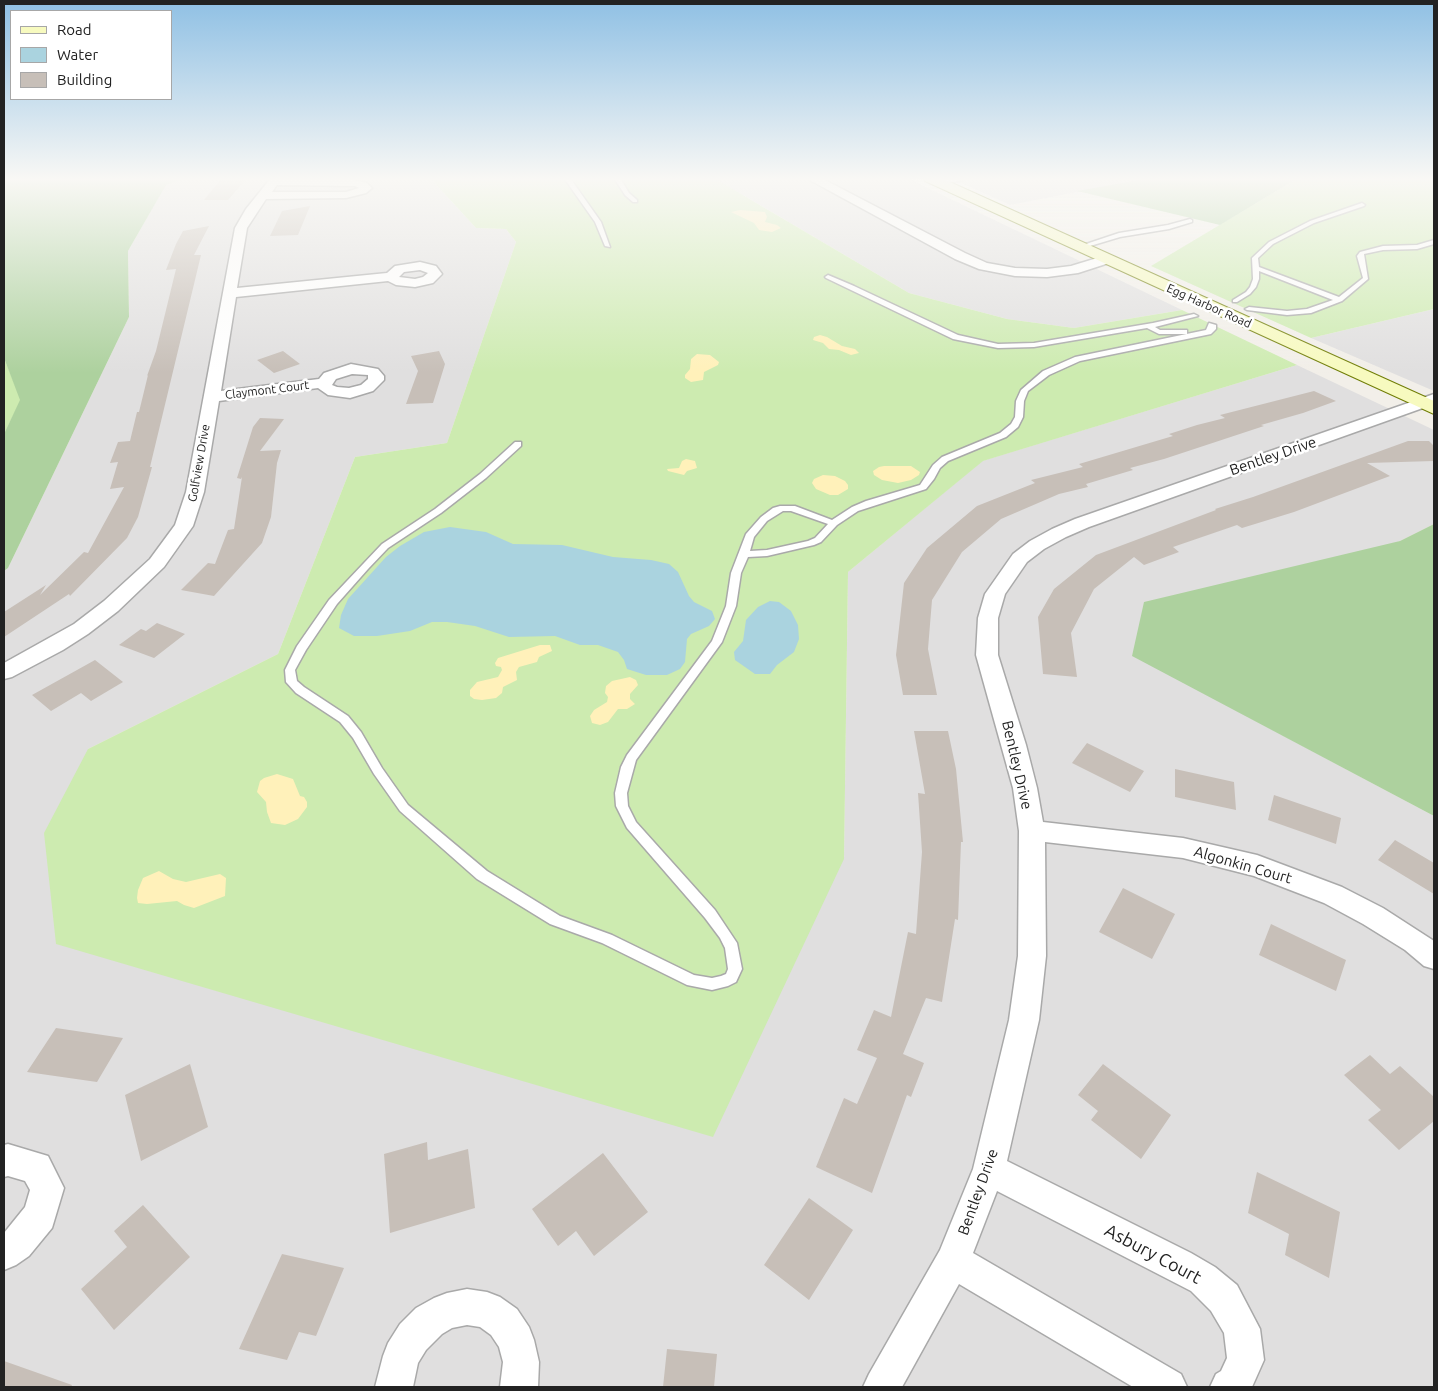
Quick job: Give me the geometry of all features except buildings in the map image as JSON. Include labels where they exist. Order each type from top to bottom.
[{"type":"main road","name":"Egg Harbor Road","points":[[1071,243],[1431,403]]},
{"type":"street","name":"Golfview Drive","points":[[4,672],[81,629],[137,584],[172,545],[184,526],[196,492],[238,243]]},
{"type":"street","points":[[935,243],[984,266],[1015,272],[1047,273],[1073,270],[1107,259]]},
{"type":"street","points":[[230,293],[391,276]]},
{"type":"street","name":"Claymont Court","points":[[211,397],[324,383]]},
{"type":"street","name":"Bentley Drive","points":[[882,1387],[953,1261],[990,1169],[1024,1020],[1029,975],[1033,899],[1032,831],[1025,788],[987,655],[988,618],[995,594],[1020,558],[1044,541],[1082,524],[1431,403]]},
{"type":"street","name":"Algonkin Court","points":[[1032,831],[1183,848],[1257,866],[1333,895],[1373,916],[1415,942],[1434,957]]},
{"type":"street","points":[[4,1161],[8,1160],[36,1168],[47,1188],[40,1216],[17,1244],[4,1253]]},
{"type":"street","name":"Asbury Court","points":[[990,1169],[1203,1279],[1224,1298],[1242,1329],[1246,1360],[1234,1384],[1229,1387]]},
{"type":"street","points":[[953,1261],[1168,1387]]},
{"type":"street","points":[[394,1387],[394,1379],[401,1356],[413,1337],[429,1321],[447,1311],[467,1307],[487,1310],[493,1314],[504,1322],[516,1340],[521,1362],[519,1387]]},
{"type":"lane","points":[[1080,247],[1093,243]]},
{"type":"lane","points":[[1235,301],[1251,290],[1256,279],[1255,258],[1272,243]]},
{"type":"lane","points":[[1249,309],[1278,313],[1298,312],[1328,306],[1340,300],[1366,278],[1360,256],[1362,253],[1383,248],[1417,247],[1431,243]]},
{"type":"lane","points":[[1256,268],[1340,300]]},
{"type":"lane","points":[[828,277],[956,337],[987,345],[1034,345],[1148,326],[1194,316]]},
{"type":"lane","points":[[744,554],[768,553],[811,543],[818,540],[834,523],[855,509],[923,487],[930,479],[936,467],[945,459],[1009,431],[1019,417],[1020,401],[1025,390],[1046,373],[1078,359],[1212,331],[1212,324]]},
{"type":"lane","points":[[1148,326],[1159,332],[1183,332],[1194,336]]},
{"type":"lane","points":[[518,444],[472,484],[386,546],[365,567],[329,607],[301,649],[290,670],[292,682],[300,690],[344,719],[357,735],[378,771],[404,808],[482,875],[555,920],[607,939],[700,983],[724,982],[731,978],[734,969],[732,947],[726,934],[710,914],[631,825],[622,806],[621,794],[627,767],[631,758],[717,642],[729,612],[736,573],[749,536],[764,518],[776,510],[792,508],[818,519],[834,523]]},
{"type":"shaded area","points":[[133,243],[516,243],[447,443],[355,457],[278,654],[88,749],[844,859],[848,572],[982,461],[1297,365],[1434,430],[1434,524],[1400,541],[1132,655],[1434,816],[1434,1387],[4,1387],[4,571],[8,568],[129,317],[128,251]]},
{"type":"shaded area","points":[[824,243],[1042,243],[1182,310],[1074,328],[1007,319],[909,293]]},
{"type":"shaded area","points":[[1434,309],[1434,391],[1311,338]]},
{"type":"green space","points":[[4,243],[133,243],[128,251],[129,317],[8,568],[4,571],[4,434],[20,400],[4,358]]},
{"type":"green space","points":[[516,243],[824,243],[909,293],[1007,319],[1074,328],[1182,310],[1297,365],[983,461],[848,572],[844,859],[713,1137],[56,944],[44,833],[88,749],[278,654],[355,457],[447,443]]},
{"type":"green space","points":[[1190,243],[1434,243],[1434,309],[1311,338],[1151,266]]},
{"type":"green space","points":[[4,358],[21,400],[4,434]]},
{"type":"green space","points":[[1434,524],[1434,816],[1132,656],[1144,602],[1400,541]]},
{"type":"sand","points":[[820,335],[842,346],[855,349],[859,353],[851,355],[839,350],[829,349],[823,343],[813,340],[814,337]]},
{"type":"sand","points":[[697,354],[710,355],[719,362],[718,365],[704,372],[703,380],[691,382],[685,378],[685,375],[690,369],[691,359]]},
{"type":"sand","points":[[686,459],[695,461],[697,468],[687,471],[684,475],[668,471],[667,469],[679,468],[682,461]]},
{"type":"sand","points":[[884,466],[911,466],[920,472],[919,475],[911,480],[898,483],[882,480],[874,475],[873,471]]},
{"type":"sand","points":[[823,475],[835,476],[845,481],[848,489],[838,495],[830,495],[816,489],[812,483],[814,479]]},
{"type":"sand","points":[[540,645],[550,645],[552,651],[539,657],[537,662],[519,667],[516,672],[517,680],[503,687],[502,693],[496,698],[482,700],[474,699],[470,696],[470,690],[477,682],[498,677],[502,670],[495,663],[498,658]]},
{"type":"sand","points":[[630,677],[636,680],[638,685],[630,694],[630,699],[635,704],[627,709],[618,709],[608,722],[600,725],[592,723],[590,716],[594,710],[607,702],[606,686],[612,681]]},
{"type":"sand","points":[[277,774],[293,779],[300,796],[304,797],[307,802],[307,807],[298,819],[285,825],[271,823],[266,802],[257,792],[260,781]]},
{"type":"sand","points":[[159,871],[173,879],[186,882],[220,874],[226,878],[225,896],[194,908],[177,901],[138,903],[138,890],[143,878]]},
{"type":"water","points":[[450,527],[486,532],[513,544],[562,545],[613,557],[651,560],[669,564],[678,572],[689,596],[694,602],[712,611],[715,619],[709,626],[691,634],[687,639],[685,662],[680,669],[667,675],[646,675],[627,669],[624,660],[618,652],[598,645],[580,645],[555,636],[509,637],[475,626],[447,622],[432,622],[410,631],[377,636],[354,636],[339,628],[341,615],[348,599],[386,557],[424,532]]},
{"type":"water","points":[[770,601],[779,602],[791,611],[798,625],[799,639],[794,652],[777,665],[770,674],[755,674],[735,660],[734,652],[743,641],[746,620],[758,607]]}]
